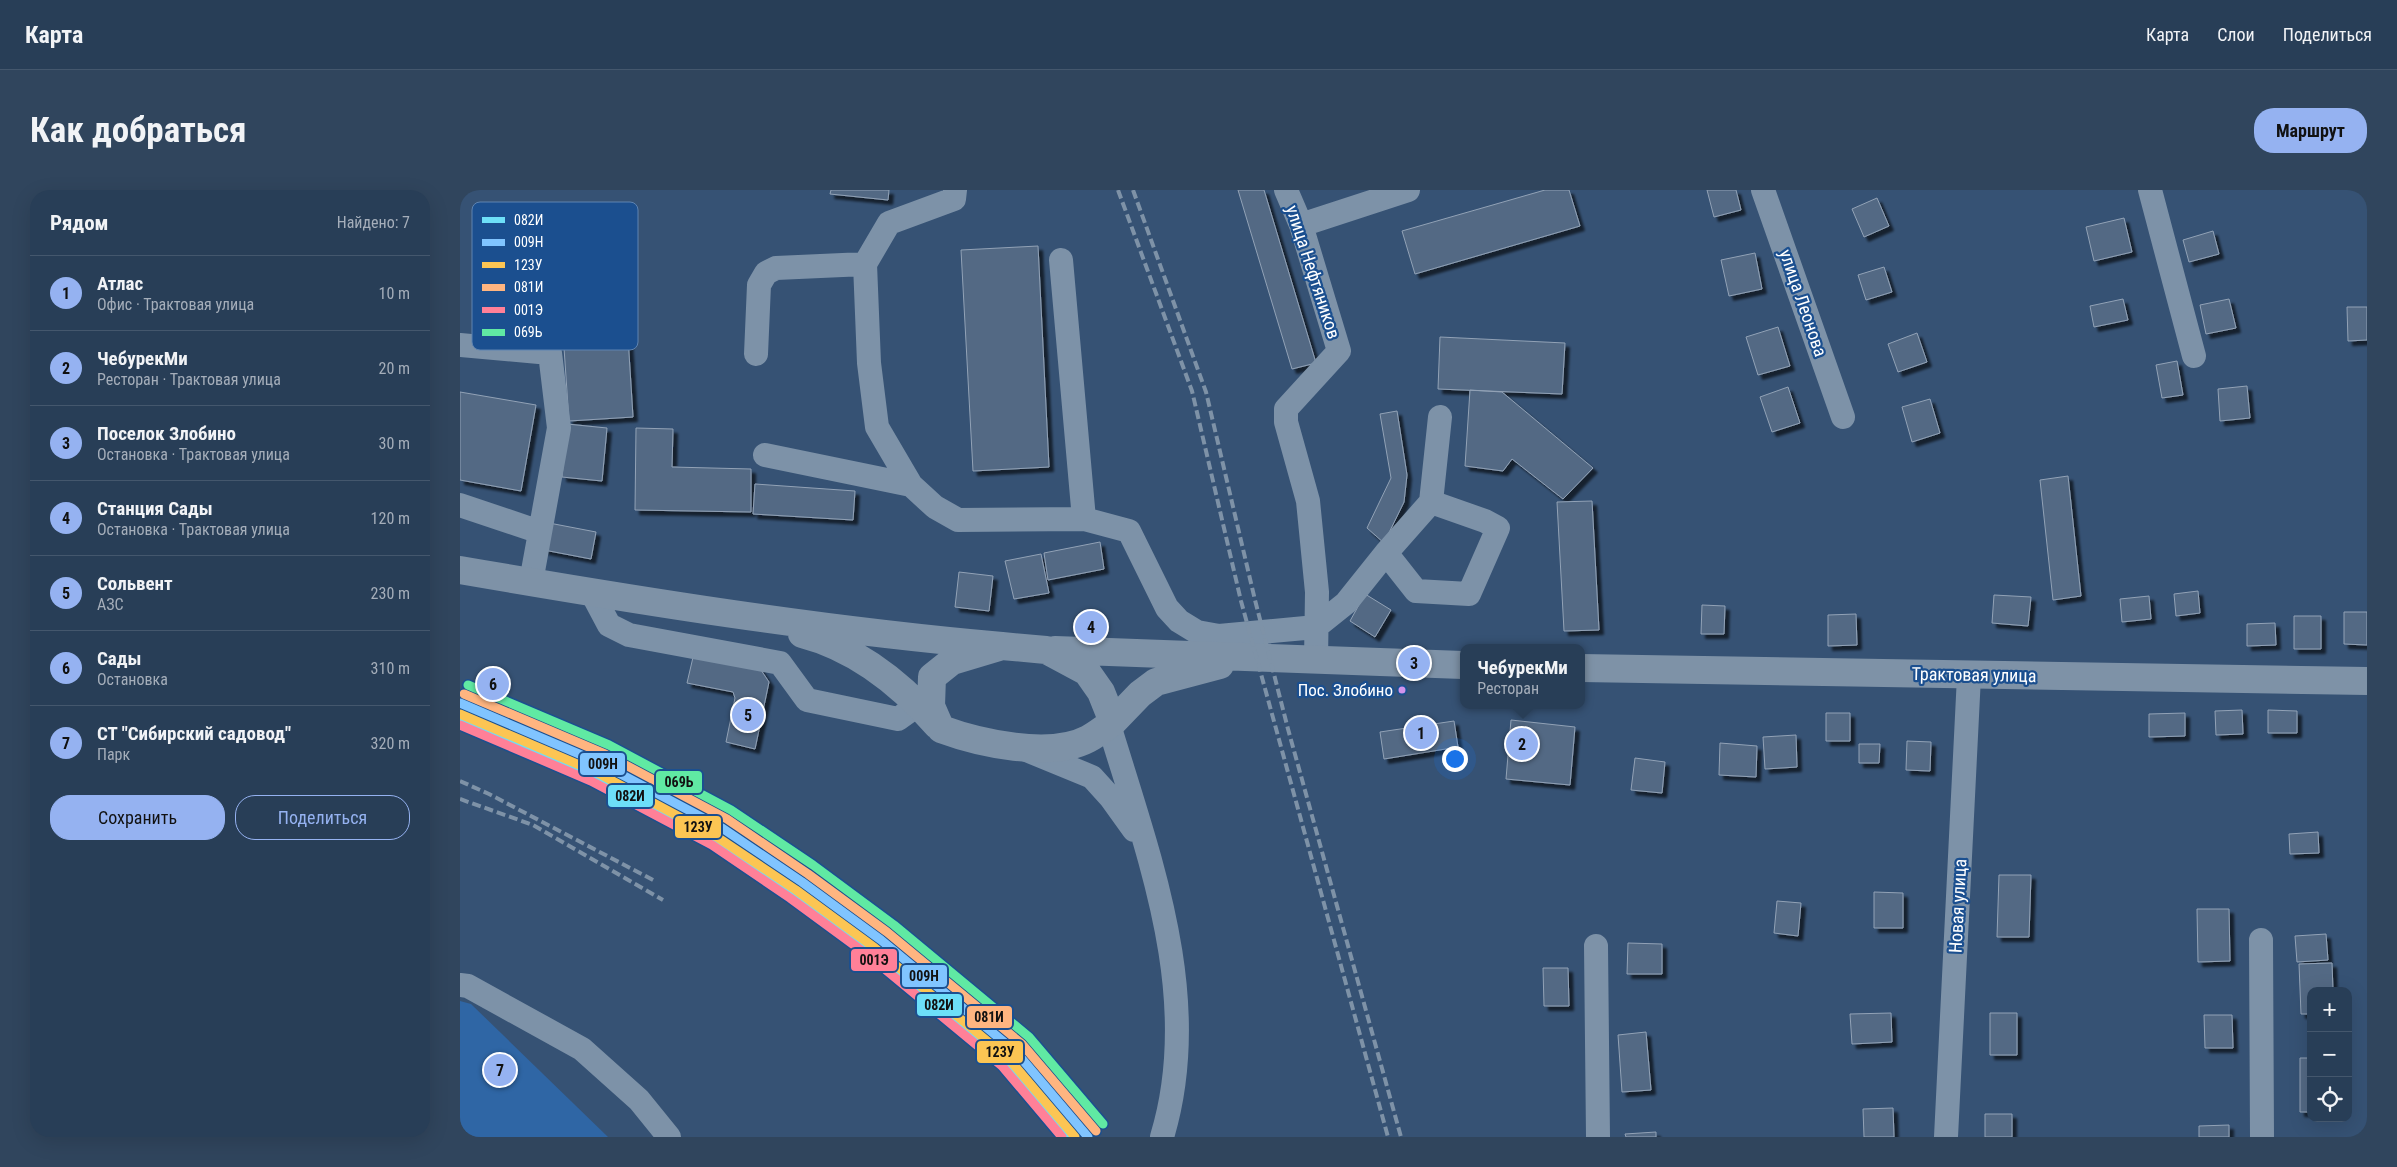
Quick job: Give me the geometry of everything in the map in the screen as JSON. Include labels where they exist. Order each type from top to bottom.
[{"type":"highway","points":[[460,570],[719,613],[895,636],[1046,650],[1460,665]]},
{"type":"highway","points":[[719,613],[811,637],[866,661],[897,684],[919,704],[941,729],[964,738],[1021,748],[1064,746],[1087,740],[1111,723],[1140,694],[1156,682],[1248,658]]},
{"type":"highway","points":[[941,729],[931,706],[932,677],[952,661],[1002,646]]},
{"type":"highway","points":[[1046,650],[1087,672],[1101,692],[1111,723]]},
{"type":"highway","name":"Трактовая улица","points":[[1585,668],[1969,676],[2367,681]]},
{"type":"street","points":[[955,190],[954,199],[889,223],[865,264],[869,362],[877,427],[911,485],[940,510],[958,520],[1084,519],[1129,531],[1167,608],[1179,621],[1197,632],[1219,636],[1316,627],[1346,604],[1386,553],[1431,502],[1440,417]]},
{"type":"street","name":"улица Нефтяников","points":[[1286,190],[1301,225],[1339,350],[1286,409],[1286,422],[1308,501],[1317,592],[1316,661]]},
{"type":"street","points":[[1301,225],[1408,190]]},
{"type":"street","name":"улица Леонова","points":[[1763,190],[1843,417]]},
{"type":"street","points":[[2150,190],[2194,356]]},
{"type":"street","points":[[1060,260],[1084,519]]},
{"type":"street","points":[[756,354],[759,284],[766,273],[776,268],[865,264]]},
{"type":"street","points":[[516,350],[550,353],[559,428],[531,582]]},
{"type":"street","points":[[765,455],[911,485]]},
{"type":"street","points":[[1386,553],[1416,591],[1469,594],[1498,528],[1485,521],[1431,502]]},
{"type":"street","points":[[460,505],[540,532]]},
{"type":"street","points":[[592,593],[609,625],[629,636],[780,663],[807,700],[898,719],[919,704]]},
{"type":"street","name":"Новая улица","points":[[1946,1137],[1969,676]]},
{"type":"street","points":[[1111,723],[1161,896],[1174,971],[1177,1055],[1162,1137]]},
{"type":"street","points":[[1021,748],[1092,777],[1111,798],[1147,848]]},
{"type":"street","points":[[2261,940],[2262,1137]]},
{"type":"street","points":[[1596,946],[1598,1137]]},
{"type":"street","points":[[460,985],[468,986],[582,1049],[639,1100],[669,1137]]},
{"type":"shaded area","points":[[460,1001],[471,1004],[608,1137],[460,1137]]},
{"type":"building","points":[[831,190],[889,190],[888,200],[830,194]]},
{"type":"building","points":[[1238,190],[1264,190],[1316,363],[1292,369]]},
{"type":"building","points":[[1545,190],[1569,190],[1580,226],[1415,274],[1402,231]]},
{"type":"building","points":[[1707,190],[1736,190],[1741,210],[1714,217]]},
{"type":"building","points":[[1877,198],[1889,226],[1864,237],[1852,209]]},
{"type":"building","points":[[2124,218],[2132,252],[2094,261],[2086,227]]},
{"type":"building","points":[[2213,231],[2219,254],[2189,262],[2183,240]]},
{"type":"building","points":[[1038,246],[1049,467],[973,471],[961,250]]},
{"type":"building","points":[[1755,253],[1762,289],[1729,296],[1721,260]]},
{"type":"building","points":[[1884,267],[1892,292],[1866,300],[1858,275]]},
{"type":"building","points":[[2123,299],[2128,320],[2094,327],[2090,306]]},
{"type":"building","points":[[2229,299],[2236,328],[2206,334],[2200,305]]},
{"type":"building","points":[[2347,307],[2367,307],[2367,340],[2348,341]]},
{"type":"building","points":[[1778,327],[1790,366],[1758,375],[1746,337]]},
{"type":"building","points":[[1917,333],[1927,362],[1898,372],[1888,344]]},
{"type":"building","points":[[1440,337],[1565,343],[1562,394],[1438,389]]},
{"type":"building","points":[[564,350],[629,350],[633,417],[569,421]]},
{"type":"building","points":[[2177,361],[2183,395],[2162,398],[2156,365]]},
{"type":"building","points":[[2247,386],[2250,418],[2220,421],[2218,389]]},
{"type":"building","points":[[1788,387],[1800,423],[1772,432],[1760,397]]},
{"type":"building","points":[[1470,390],[1502,392],[1593,468],[1563,499],[1512,459],[1503,471],[1465,466]]},
{"type":"building","points":[[460,392],[536,405],[521,491],[460,480]]},
{"type":"building","points":[[1930,399],[1940,433],[1912,442],[1902,407]]},
{"type":"building","points":[[1397,411],[1407,475],[1404,502],[1384,543],[1367,528],[1391,478],[1380,414]]},
{"type":"building","points":[[567,424],[607,428],[602,481],[562,477]]},
{"type":"building","points":[[636,428],[673,429],[672,467],[751,469],[751,512],[635,510]]},
{"type":"building","points":[[2068,476],[2081,596],[2053,600],[2040,480]]},
{"type":"building","points":[[755,484],[855,491],[853,520],[753,514]]},
{"type":"building","points":[[1592,501],[1599,630],[1564,631],[1557,502]]},
{"type":"building","points":[[549,523],[596,532],[591,559],[544,550]]},
{"type":"building","points":[[1100,542],[1104,569],[1048,580],[1044,553]]},
{"type":"building","points":[[1041,554],[1049,593],[1014,599],[1005,561]]},
{"type":"building","points":[[959,572],[993,576],[989,611],[955,607]]},
{"type":"building","points":[[2198,591],[2200,613],[2176,616],[2174,594]]},
{"type":"building","points":[[1365,594],[1391,610],[1375,637],[1350,621]]},
{"type":"building","points":[[1994,595],[2031,597],[2028,626],[1992,623]]},
{"type":"building","points":[[2149,596],[2151,619],[2122,622],[2120,599]]},
{"type":"building","points":[[1702,605],[1725,606],[1724,634],[1701,634]]},
{"type":"building","points":[[2344,612],[2367,612],[2367,645],[2344,644]]},
{"type":"building","points":[[1856,614],[1857,645],[1828,646],[1828,615]]},
{"type":"building","points":[[2294,616],[2321,616],[2321,649],[2294,649]]},
{"type":"building","points":[[2275,623],[2276,645],[2247,646],[2247,624]]},
{"type":"building","points":[[694,653],[759,667],[769,682],[755,749],[726,742],[735,698],[733,692],[687,683]]},
{"type":"building","points":[[2242,710],[2243,734],[2216,735],[2215,711]]},
{"type":"building","points":[[2268,710],[2297,711],[2297,733],[2268,733]]},
{"type":"building","points":[[1826,713],[1850,713],[1850,741],[1826,741]]},
{"type":"building","points":[[2185,713],[2185,736],[2149,737],[2149,714]]},
{"type":"building","points":[[1511,720],[1575,727],[1570,785],[1506,779]]},
{"type":"building","points":[[1454,721],[1458,747],[1384,759],[1380,732]]},
{"type":"building","points":[[1796,735],[1797,767],[1765,769],[1763,737]]},
{"type":"building","points":[[1907,741],[1931,742],[1930,771],[1906,770]]},
{"type":"building","points":[[1720,743],[1757,746],[1756,777],[1719,775]]},
{"type":"building","points":[[1859,744],[1880,744],[1879,763],[1859,763]]},
{"type":"building","points":[[1635,758],[1665,762],[1662,793],[1631,790]]},
{"type":"building","points":[[2318,832],[2319,853],[2290,854],[2289,834]]},
{"type":"building","points":[[1999,875],[2031,875],[2029,937],[1997,937]]},
{"type":"building","points":[[1874,892],[1903,893],[1903,928],[1874,928]]},
{"type":"building","points":[[1777,901],[1801,903],[1798,936],[1774,933]]},
{"type":"building","points":[[2197,909],[2229,909],[2230,961],[2198,962]]},
{"type":"building","points":[[2326,934],[2328,960],[2297,962],[2295,936]]},
{"type":"building","points":[[1628,943],[1662,944],[1662,974],[1627,974]]},
{"type":"building","points":[[2332,963],[2333,987],[2307,987],[2307,1014],[2301,1014],[2299,964]]},
{"type":"building","points":[[1543,968],[1568,968],[1569,1006],[1544,1006]]},
{"type":"building","points":[[1891,1013],[1892,1042],[1852,1044],[1850,1014]]},
{"type":"building","points":[[1990,1013],[2017,1013],[2017,1055],[1990,1055]]},
{"type":"building","points":[[2204,1015],[2232,1015],[2233,1048],[2205,1048]]},
{"type":"building","points":[[1646,1032],[1651,1090],[1622,1092],[1618,1035]]},
{"type":"building","points":[[2300,1058],[2307,1058],[2307,1112],[2300,1112]]},
{"type":"building","points":[[1893,1108],[1894,1137],[1864,1137],[1863,1109]]},
{"type":"building","points":[[1985,1114],[2012,1114],[2012,1137],[1985,1137]]},
{"type":"building","points":[[2229,1125],[2229,1137],[2199,1137],[2199,1126]]},
{"type":"building","points":[[1656,1132],[1656,1137],[1626,1137],[1625,1134]]},
{"type":"railway","points":[[1118,190],[1192,391],[1241,601],[1388,1137]]},
{"type":"railway","points":[[1133,190],[1206,392],[1255,600],[1288,729],[1401,1137]]},
{"type":"railway","points":[[460,781],[489,794],[655,881]]},
{"type":"railway","points":[[460,799],[533,825],[663,900]]},
{"type":"transit line","name":"069Ь","points":[[468,685],[609,745],[731,810],[813,865],[894,925],[1029,1037],[1103,1124]]},
{"type":"transit line","name":"081И","points":[[464,694],[605,754],[727,819],[808,874],[887,932],[1022,1044],[1096,1131]]},
{"type":"transit line","name":"009Н","points":[[460,703],[600,763],[722,828],[802,882],[881,940],[1016,1052],[1088,1137]]},
{"type":"transit line","name":"123У","points":[[460,714],[596,772],[717,837],[796,890],[875,948],[1009,1059],[1075,1137]]},
{"type":"transit line","name":"082И","points":[[460,719],[594,777],[713,840],[793,893],[872,949],[1008,1062],[1071,1137]]},
{"type":"transit line","name":"001Э","points":[[460,725],[591,781],[712,845],[790,898],[869,956],[1002,1066],[1062,1137]]},
{"type":"place","name":"Станция Сады","points":[[1091,627]]},
{"type":"place","name":"Поселок Злобино","points":[[1414,663]]},
{"type":"place","name":"Сады","points":[[493,684]]},
{"type":"place","name":"Пос. Злобино","points":[[1402,690]]},
{"type":"place","name":"Сольвент","points":[[748,715]]},
{"type":"place","name":"Атлас","points":[[1421,733]]},
{"type":"place","name":"ЧебурекМи","points":[[1522,744]]},
{"type":"place","name":"СТ \"Сибирский садовод\"","points":[[500,1070]]}]
